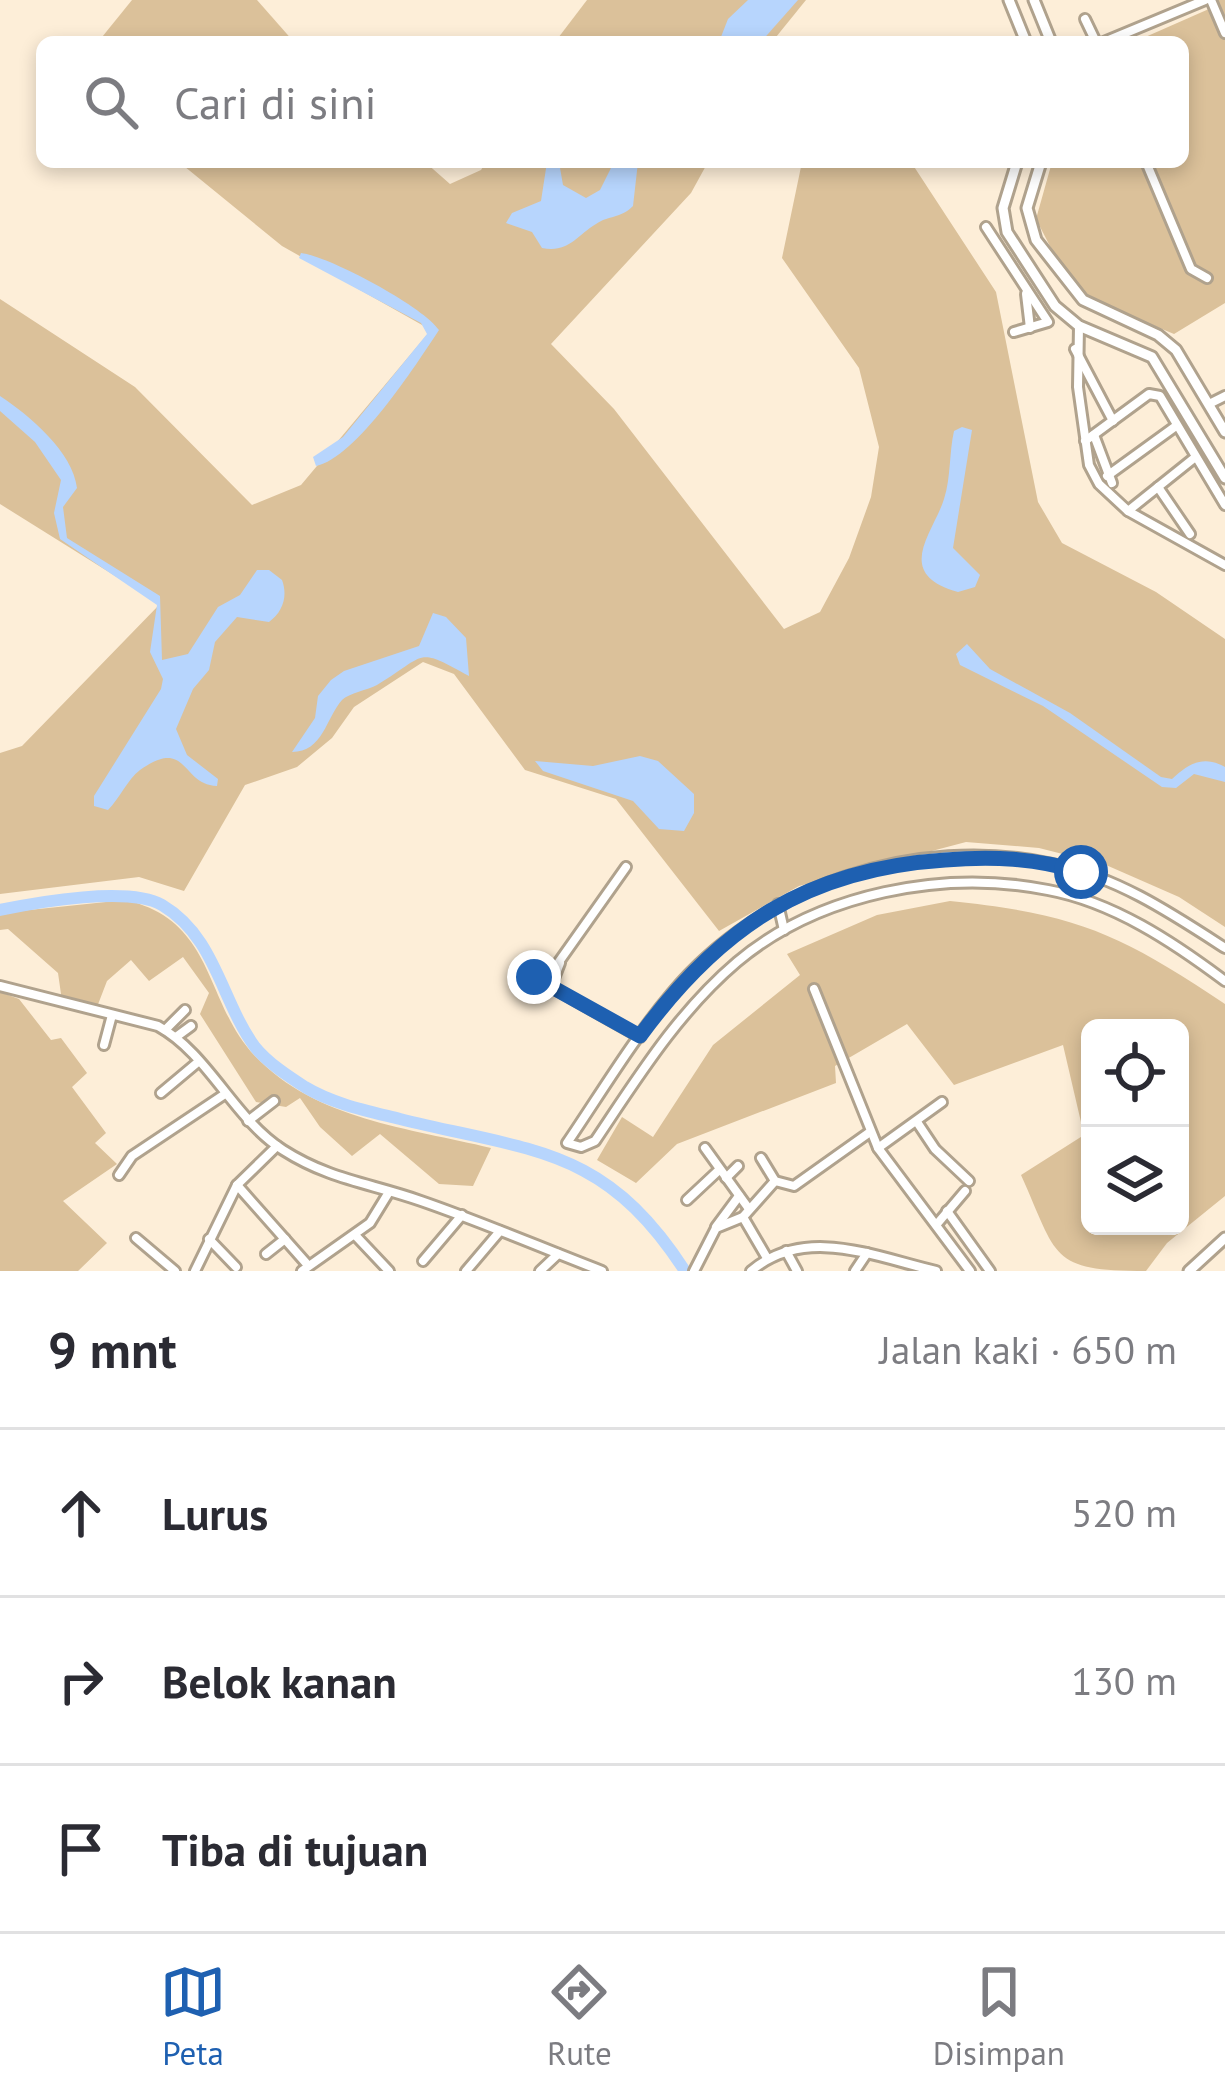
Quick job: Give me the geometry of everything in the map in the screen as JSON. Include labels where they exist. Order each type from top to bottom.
[{"type":"main road","points":[[1009,0],[1024,36]]},
{"type":"main road","points":[[1035,3],[1049,36]]},
{"type":"main road","points":[[1015,168],[1003,208],[1007,232],[1054,305],[1079,326],[1152,357],[1225,478]]},
{"type":"main road","points":[[1039,168],[1027,208],[1036,240],[1083,301],[1158,335],[1176,350],[1209,404],[1221,415],[1225,432]]},
{"type":"main road","points":[[1189,1271],[1225,1238]]},
{"type":"street","points":[[1035,3],[1048,0]]},
{"type":"street","points":[[1115,36],[1208,0],[1225,33]]},
{"type":"street","points":[[1085,19],[1096,36]]},
{"type":"street","points":[[1149,168],[1191,269],[1207,278]]},
{"type":"street","points":[[986,227],[1047,326],[1014,332]]},
{"type":"street","points":[[1025,290],[1030,328]]},
{"type":"street","points":[[1042,314],[1054,305]]},
{"type":"street","points":[[1079,326],[1075,349],[1099,484],[1128,511],[1225,566]]},
{"type":"street","points":[[1075,349],[1113,421]]},
{"type":"street","points":[[1089,438],[1153,394],[1162,398],[1193,459],[1225,505]]},
{"type":"street","points":[[1209,404],[1225,396]]},
{"type":"street","points":[[1089,438],[1109,479],[1176,426]]},
{"type":"street","points":[[1128,511],[1193,459]]},
{"type":"street","points":[[1159,487],[1190,534]]},
{"type":"street","points":[[1225,948],[1108,881],[1053,863],[993,856],[865,870],[778,904],[703,962],[640,1036],[567,1143],[581,1148],[596,1141],[692,1005],[736,963],[784,930],[879,894],[935,884],[1049,890],[1145,927],[1225,981]]},
{"type":"street","points":[[547,984],[626,867]]},
{"type":"street","points":[[778,904],[784,930]]},
{"type":"street","points":[[534,977],[640,1036]]},
{"type":"street","points":[[0,986],[165,1030],[277,1147],[335,1178],[462,1215],[602,1271]]},
{"type":"street","points":[[814,989],[870,1132],[990,1271]]},
{"type":"street","points":[[165,1030],[185,1010]]},
{"type":"street","points":[[104,1045],[112,1015]]},
{"type":"street","points":[[176,1037],[191,1026]]},
{"type":"street","points":[[161,1093],[198,1062]]},
{"type":"street","points":[[119,1175],[132,1156],[225,1094]]},
{"type":"street","points":[[248,1121],[274,1101]]},
{"type":"street","points":[[883,1144],[943,1102]]},
{"type":"street","points":[[917,1122],[967,1186],[942,1218]]},
{"type":"street","points":[[761,1158],[784,1188],[806,1180],[870,1132]]},
{"type":"street","points":[[195,1271],[237,1185],[277,1147]]},
{"type":"street","points":[[705,1148],[739,1196],[767,1258]]},
{"type":"street","points":[[687,1201],[738,1166]]},
{"type":"street","points":[[716,1228],[746,1213],[776,1181]]},
{"type":"street","points":[[237,1185],[304,1267],[355,1235],[378,1213],[389,1192]]},
{"type":"street","points":[[694,1271],[739,1196]]},
{"type":"street","points":[[423,1261],[462,1215]]},
{"type":"street","points":[[942,1218],[970,1271]]},
{"type":"street","points":[[466,1271],[500,1231]]},
{"type":"street","points":[[355,1235],[389,1271]]},
{"type":"street","points":[[136,1238],[176,1271]]},
{"type":"street","points":[[209,1239],[236,1267]]},
{"type":"street","points":[[266,1254],[285,1239]]},
{"type":"street","points":[[751,1271],[786,1251],[832,1246],[934,1271]]},
{"type":"street","points":[[786,1251],[797,1271]]},
{"type":"street","points":[[855,1271],[867,1253]]},
{"type":"street","points":[[540,1271],[557,1254]]},
{"type":"shaded area","points":[[132,0],[257,0],[289,36],[103,36]]},
{"type":"shaded area","points":[[587,0],[806,0],[777,36],[560,36]]},
{"type":"shaded area","points":[[1217,0],[1225,0],[1225,303],[1174,334],[1097,302],[1069,283],[1036,219],[1050,168],[1189,168],[1189,36],[1148,36],[1218,5]]},
{"type":"shaded area","points":[[186,168],[432,168],[450,184],[482,168],[705,168],[691,193],[551,344],[614,409],[784,629],[820,612],[849,558],[871,497],[879,447],[859,368],[782,258],[801,168],[915,168],[996,292],[1038,502],[1062,543],[1156,592],[1225,639],[1225,927],[1179,897],[1106,865],[1039,848],[966,842],[799,886],[719,931],[616,799],[525,770],[454,674],[423,662],[354,707],[332,738],[297,767],[245,785],[184,891],[139,877],[0,894],[0,753],[22,746],[160,604],[0,504],[0,299],[135,387],[252,505],[301,485],[431,330],[282,246]]},
{"type":"shaded area","points":[[125,900],[155,910],[177,925],[193,944],[239,1035],[279,1078],[306,1095],[365,1118],[491,1148],[473,1186],[439,1184],[380,1134],[352,1156],[320,1127],[300,1098],[286,1107],[256,1102],[200,1014],[209,993],[183,957],[149,981],[131,960],[107,981],[97,1007],[62,1001],[58,973],[8,929],[0,930],[0,915],[10,912]]},
{"type":"shaded area","points":[[950,901],[1065,921],[1156,960],[1225,1004],[1225,1196],[1189,1225],[1189,1019],[1081,1019],[1081,1122],[1063,1045],[954,1085],[907,1024],[835,1066],[836,1083],[677,1144],[636,1183],[597,1160],[622,1117],[653,1137],[713,1045],[800,975],[787,954],[877,915]]},
{"type":"shaded area","points":[[0,992],[19,999],[51,1040],[61,1038],[87,1073],[72,1087],[106,1133],[95,1143],[117,1164],[63,1201],[107,1243],[78,1271],[0,1271]]},
{"type":"shaded area","points":[[1081,1137],[1081,1235],[1177,1235],[1146,1271],[1091,1268],[1074,1262],[1051,1241],[1021,1175]]},
{"type":"water","points":[[748,0],[798,0],[766,36],[721,36],[728,19]]},
{"type":"water","points":[[546,168],[560,168],[563,185],[586,198],[600,190],[611,168],[637,168],[633,206],[566,246],[542,248],[532,232],[506,223],[512,213],[541,201]]},
{"type":"water","points":[[301,253],[375,284],[439,330],[366,429],[332,459],[316,466],[313,457],[343,437],[427,334],[421,323],[299,258]]},
{"type":"water","points":[[0,396],[48,436],[74,474],[77,488],[63,507],[67,538],[160,596],[162,660],[188,654],[218,607],[240,595],[257,570],[269,570],[282,580],[284,598],[274,618],[269,622],[237,617],[215,642],[209,670],[193,689],[176,729],[187,755],[218,779],[217,786],[205,784],[167,758],[140,770],[108,810],[94,806],[94,796],[161,689],[163,679],[150,652],[157,605],[60,539],[54,513],[61,480],[35,442],[0,411]]},
{"type":"water","points":[[972,430],[953,548],[980,575],[975,587],[958,592],[927,575],[922,551],[946,491],[954,431]]},
{"type":"water","points":[[433,613],[446,617],[466,638],[469,676],[430,657],[414,661],[377,685],[345,698],[317,740],[292,752],[315,718],[318,696],[331,680],[344,671],[419,646]]},
{"type":"water","points":[[967,644],[990,669],[1070,713],[1161,777],[1172,779],[1203,761],[1225,767],[1225,782],[1194,774],[1176,788],[1162,787],[1043,706],[960,665],[956,654]]},
{"type":"water","points":[[640,756],[658,761],[694,794],[694,813],[684,831],[659,829],[633,801],[543,771],[535,761],[593,766]]},
{"type":"waterway","points":[[0,910],[106,896],[162,905],[195,934],[243,1029],[285,1074],[351,1106],[562,1160],[625,1199],[685,1271]]},
{"type":"route","points":[[534,977],[640,1036],[673,991],[718,948],[810,887],[865,870],[993,856],[1053,863],[1081,872]]}]
